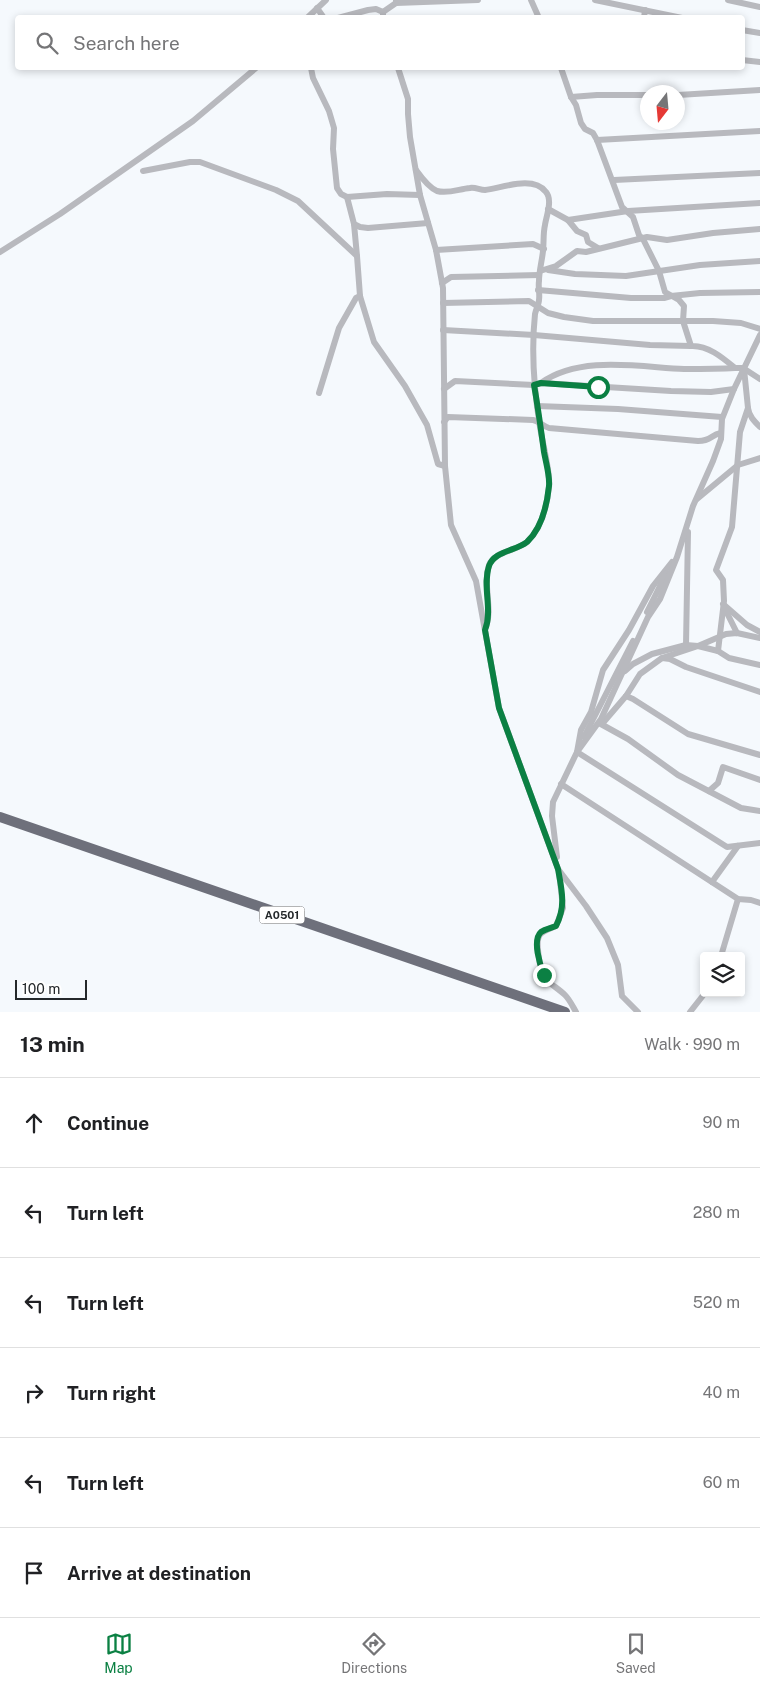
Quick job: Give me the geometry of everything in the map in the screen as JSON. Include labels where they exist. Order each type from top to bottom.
[{"type":"highway","name":"A0501","points":[[0,817],[565,1012]]},
{"type":"street","points":[[310,15],[326,0]]},
{"type":"street","points":[[349,15],[376,10],[383,15],[396,1],[478,0]]},
{"type":"street","points":[[531,0],[538,15]]},
{"type":"street","points":[[595,0],[644,14]]},
{"type":"street","points":[[728,0],[760,7]]},
{"type":"street","points":[[317,8],[321,15]]},
{"type":"street","points":[[745,30],[760,33]]},
{"type":"street","points":[[745,60],[760,62]]},
{"type":"street","points":[[0,252],[60,214],[193,121],[254,70]]},
{"type":"street","points":[[312,70],[313,78],[329,111],[334,128],[333,149],[337,188],[340,194],[347,197],[387,194],[420,195]]},
{"type":"street","points":[[399,70],[408,99],[408,114],[420,195],[436,250],[442,282],[445,466],[450,526],[476,580],[499,708],[558,869],[607,938],[618,965],[622,996],[638,1012]]},
{"type":"street","points":[[562,70],[581,123],[585,129],[593,133],[597,140],[614,180],[622,207],[633,217],[639,235],[643,239],[659,271],[665,292],[679,300],[684,306],[683,321],[691,346]]},
{"type":"street","points":[[685,95],[760,90]]},
{"type":"street","points":[[571,98],[597,95],[640,94]]},
{"type":"street","points":[[597,140],[760,131]]},
{"type":"street","points":[[142,172],[190,162],[200,162],[276,190],[298,201],[357,256]]},
{"type":"street","points":[[415,169],[429,187],[438,191],[447,192],[473,188],[485,190],[521,182],[538,185],[546,192],[548,209],[545,222],[542,272],[538,290],[539,299],[534,335],[538,406],[549,485],[540,524],[527,542],[494,558],[489,566],[488,623],[485,630]]},
{"type":"street","points":[[614,180],[760,173]]},
{"type":"street","points":[[347,197],[354,224],[360,296],[374,342],[405,386],[427,425],[438,464],[445,466]]},
{"type":"street","points":[[568,220],[628,211],[760,203]]},
{"type":"street","points":[[548,209],[568,220],[577,231],[586,235],[588,242],[598,248]]},
{"type":"street","points":[[354,224],[368,228],[428,223]]},
{"type":"street","points":[[542,272],[559,264],[577,251],[586,252],[652,237],[667,240],[713,233],[760,229]]},
{"type":"street","points":[[436,250],[533,244],[544,249]]},
{"type":"street","points":[[442,282],[451,277],[542,272],[626,276],[700,264],[760,261]]},
{"type":"street","points":[[538,290],[631,298],[664,298],[700,292],[760,292]]},
{"type":"street","points":[[319,393],[340,328],[356,298],[360,296]]},
{"type":"street","points":[[443,303],[529,301],[548,313],[564,317],[593,320],[713,321],[741,323],[760,329]]},
{"type":"street","points":[[443,330],[534,335],[650,345],[696,346],[716,354],[735,368]]},
{"type":"street","points":[[600,723],[648,617],[660,599],[677,557],[696,499],[721,439],[722,417],[743,368],[760,335]]},
{"type":"street","points":[[538,384],[552,375],[576,367],[604,365],[686,369],[743,368],[760,379]]},
{"type":"street","points":[[743,368],[749,413],[754,422],[760,427]]},
{"type":"street","points":[[444,390],[456,381],[671,391],[711,392],[734,389]]},
{"type":"street","points":[[538,406],[609,408],[722,417]]},
{"type":"street","points":[[718,652],[723,604],[723,580],[716,570],[732,527],[740,432],[748,408]]},
{"type":"street","points":[[444,422],[448,417],[533,420],[549,428],[698,441],[709,440],[721,433]]},
{"type":"street","points":[[696,499],[738,465],[760,458]]},
{"type":"street","points":[[686,645],[688,524]]},
{"type":"street","points":[[577,752],[581,730],[592,712],[603,670],[629,630],[653,586],[677,557]]},
{"type":"street","points":[[576,1012],[566,996],[544,975],[539,962],[538,936],[542,932],[556,926],[563,908],[552,816],[553,802],[672,564]]},
{"type":"street","points":[[723,604],[747,625],[760,632]]},
{"type":"street","points":[[723,604],[736,633]]},
{"type":"street","points":[[577,752],[600,723],[626,696],[640,674],[662,658],[726,634],[736,633],[760,638]]},
{"type":"street","points":[[622,673],[633,664],[652,654],[686,645],[698,646],[718,652],[729,658],[760,664]]},
{"type":"street","points":[[662,658],[670,659],[686,667],[760,692]]},
{"type":"street","points":[[626,696],[688,734],[760,755]]},
{"type":"street","points":[[600,723],[628,739],[678,775],[741,808],[760,811]]},
{"type":"street","points":[[577,752],[727,847],[760,843]]},
{"type":"street","points":[[709,791],[718,784],[719,775],[723,768],[760,780]]},
{"type":"street","points":[[560,786],[738,899],[760,903]]},
{"type":"street","points":[[712,882],[738,846]]},
{"type":"street","points":[[722,952],[738,899]]},
{"type":"street","points":[[690,1012],[702,997]]},
{"type":"route","points":[[544,975],[539,962],[538,936],[542,932],[556,926],[560,917],[563,908],[560,878],[499,708],[485,630],[488,623],[487,586],[489,566],[494,558],[527,542],[540,524],[543,513],[549,485],[534,385],[541,383],[598,387]]}]
